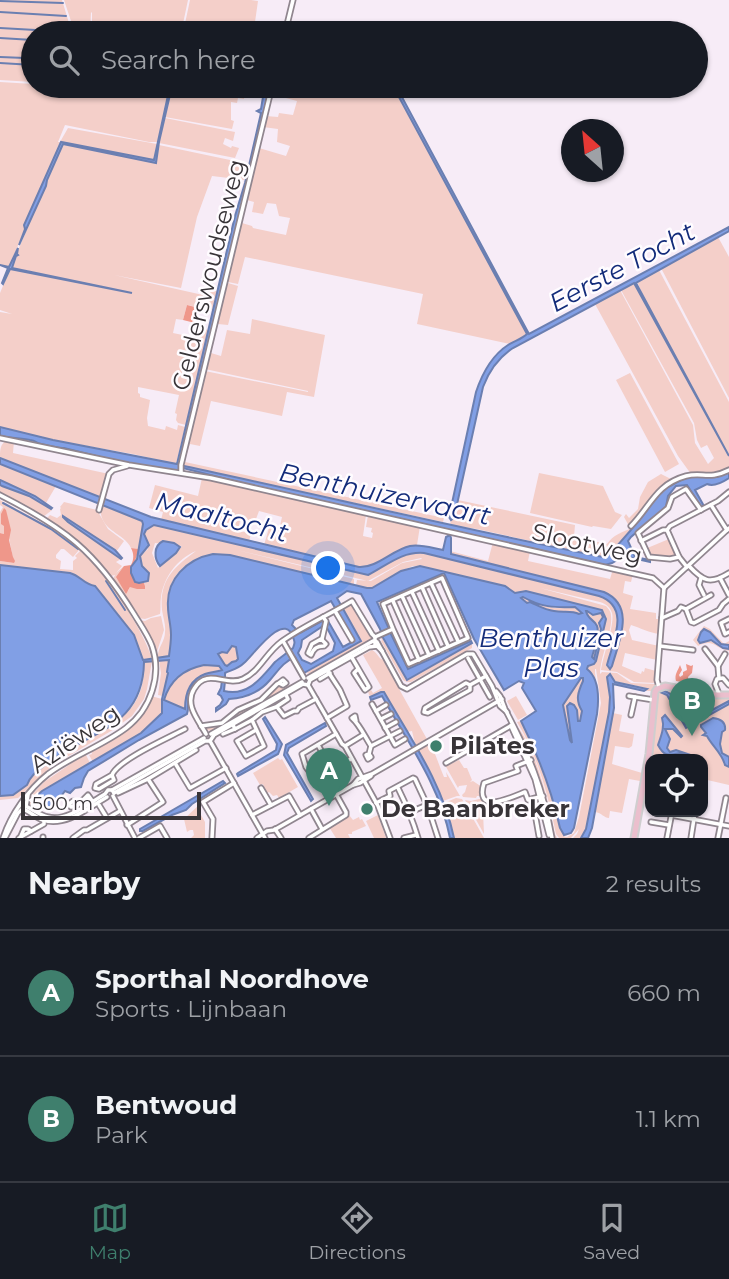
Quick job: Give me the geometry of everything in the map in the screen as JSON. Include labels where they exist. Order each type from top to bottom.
[{"type":"main road","points":[[634,838],[649,754],[656,691],[665,686],[720,696],[729,695]]},
{"type":"street","points":[[288,21],[293,0]]},
{"type":"street","name":"Gelderswoudseweg","points":[[181,470],[269,98]]},
{"type":"street","name":"Slootweg","points":[[0,438],[176,474],[181,470],[647,576],[656,579],[664,588]]},
{"type":"street","points":[[100,507],[110,472],[129,465]]},
{"type":"street","points":[[631,526],[655,494],[664,487],[685,476],[713,476],[729,470]]},
{"type":"street","points":[[679,557],[649,557],[638,534],[668,508],[672,497],[686,489],[701,510]]},
{"type":"street","points":[[641,541],[667,530],[729,492]]},
{"type":"street","name":"Aziëweg","points":[[0,495],[60,529],[92,556],[114,582],[147,635],[155,656],[155,677],[145,708],[134,721],[115,735],[48,774],[26,795],[24,807],[16,810],[4,838]]},
{"type":"street","points":[[659,687],[657,680],[664,588],[728,529],[711,505]]},
{"type":"street","points":[[667,530],[679,557],[701,578],[720,578],[729,573]]},
{"type":"street","points":[[442,578],[468,638],[409,664],[391,630],[383,606],[422,587],[442,578]]},
{"type":"street","points":[[701,578],[698,585],[704,595]]},
{"type":"street","points":[[683,608],[694,623],[719,610],[729,597],[720,578]]},
{"type":"street","points":[[431,583],[458,642]]},
{"type":"street","points":[[422,587],[448,646]]},
{"type":"street","points":[[412,592],[439,651]]},
{"type":"street","points":[[662,618],[711,595]]},
{"type":"street","points":[[402,596],[429,655]]},
{"type":"street","points":[[392,600],[419,660]]},
{"type":"street","points":[[264,836],[191,705],[194,687],[214,677],[240,681],[253,673],[269,652],[283,641],[353,601],[399,682],[405,687],[472,654],[475,657],[507,712],[529,760],[542,796],[551,836],[538,837],[536,819]]},
{"type":"street","points":[[335,610],[352,640]]},
{"type":"street","points":[[725,611],[729,619],[721,623],[725,635],[729,632]]},
{"type":"street","points":[[321,639],[326,644],[314,648],[312,644],[321,639],[326,621],[324,618]]},
{"type":"street","points":[[24,807],[37,818],[57,818],[95,804],[327,671],[391,630]]},
{"type":"street","points":[[283,641],[345,746],[376,804],[390,838]]},
{"type":"street","points":[[660,646],[693,650]]},
{"type":"street","points":[[705,649],[718,666],[719,678],[715,684],[720,696]]},
{"type":"street","points":[[718,666],[725,654]]},
{"type":"street","points":[[351,656],[369,687],[365,690],[354,673],[358,669]]},
{"type":"street","points":[[467,657],[490,697]]},
{"type":"street","points":[[320,679],[327,671],[336,669]]},
{"type":"street","points":[[327,671],[347,706],[327,718]]},
{"type":"street","points":[[470,685],[470,690],[428,713],[424,712],[425,708],[453,691],[486,676]]},
{"type":"street","points":[[719,678],[728,681]]},
{"type":"street","points":[[223,734],[306,681]]},
{"type":"street","points":[[201,726],[222,723],[238,710],[261,700],[279,683]]},
{"type":"street","points":[[140,781],[175,763],[208,738],[252,720],[288,699],[286,695]]},
{"type":"street","points":[[631,715],[632,697],[654,700]]},
{"type":"street","points":[[276,706],[284,716],[316,699]]},
{"type":"street","points":[[257,838],[500,701]]},
{"type":"street","points":[[372,704],[395,745],[405,739]]},
{"type":"street","points":[[376,711],[386,705]]},
{"type":"street","points":[[381,719],[391,714]]},
{"type":"street","points":[[252,720],[264,746],[246,756],[237,741],[256,730]]},
{"type":"street","points":[[356,721],[371,746]]},
{"type":"street","points":[[386,728],[396,722]]},
{"type":"street","points":[[446,763],[513,725]]},
{"type":"street","points":[[112,775],[96,784],[95,788],[99,789],[114,780],[114,769],[185,729]]},
{"type":"street","points":[[369,754],[371,746],[400,731]]},
{"type":"street","points":[[336,734],[302,754],[307,768],[314,778],[317,778],[351,759]]},
{"type":"street","points":[[345,746],[363,735]]},
{"type":"street","points":[[318,745],[332,770]]},
{"type":"street","points":[[111,795],[196,750]]},
{"type":"street","points":[[529,760],[516,766],[518,771],[484,783],[484,796],[488,802],[494,804],[525,792],[528,800],[542,796]]},
{"type":"street","points":[[175,763],[190,788],[226,768]]},
{"type":"street","points":[[376,804],[390,796],[389,791],[413,778],[427,805],[438,838]]},
{"type":"street","points":[[127,825],[163,802],[148,779]]},
{"type":"street","points":[[212,838],[213,819],[203,802],[234,782]]},
{"type":"street","points":[[261,788],[271,805]]},
{"type":"street","points":[[398,788],[410,812],[417,836],[404,838]]},
{"type":"street","points":[[78,805],[88,794],[107,818]]},
{"type":"street","points":[[309,838],[345,815],[346,812],[336,794]]},
{"type":"street","points":[[111,795],[137,838],[160,826],[167,838]]},
{"type":"street","points":[[252,815],[289,796],[300,815]]},
{"type":"street","points":[[718,838],[726,798]]},
{"type":"street","points":[[410,812],[427,805]]},
{"type":"street","points":[[72,838],[119,809]]},
{"type":"street","points":[[311,809],[322,829]]},
{"type":"street","points":[[667,838],[670,817]]},
{"type":"street","points":[[687,817],[729,826]]},
{"type":"street","points":[[20,837],[24,829],[30,831],[44,824],[44,818]]},
{"type":"street","points":[[691,818],[691,838]]},
{"type":"street","points":[[651,822],[669,825]]},
{"type":"street","points":[[275,830],[281,838]]},
{"type":"shaded area","points":[[0,0],[62,0],[68,21],[21,21],[21,81],[0,80]]},
{"type":"shaded area","points":[[64,0],[188,0],[184,21],[92,21],[91,12],[91,21],[71,21]]},
{"type":"shaded area","points":[[190,0],[258,1],[255,21],[186,21]]},
{"type":"shaded area","points":[[0,82],[21,83],[21,98],[167,98],[158,142],[65,125],[58,142],[68,128],[157,144],[154,160],[61,143],[9,267],[0,265]]},
{"type":"shaded area","points":[[169,98],[238,98],[237,103],[231,102],[231,120],[234,121],[232,129],[165,117]]},
{"type":"shaded area","points":[[286,98],[399,98],[527,334],[510,344],[417,324],[423,294],[245,257],[238,284],[228,282],[238,286],[228,325],[218,324],[211,353],[221,356],[227,330],[250,334],[252,319],[325,335],[314,397],[287,392],[282,416],[211,401],[200,446],[190,444],[187,453],[185,452],[205,371],[308,392],[205,369],[259,148],[286,156],[290,146],[277,142],[278,129],[263,127],[266,116],[278,117],[279,113],[293,115],[297,101]],"holes":[[[247,200],[254,202],[252,212],[263,214],[267,203],[276,204],[279,216],[290,218],[286,235],[242,223]]]},
{"type":"shaded area","points":[[165,118],[235,132],[233,141],[225,138],[223,144],[239,148],[235,158],[159,143]]},
{"type":"shaded area","points":[[63,144],[156,163],[159,145],[249,164],[245,180],[212,176],[197,217],[181,288],[114,275],[203,295],[205,288],[217,291],[212,310],[187,305],[183,320],[176,319],[173,333],[192,337],[195,326],[208,330],[186,425],[176,420],[179,395],[138,387],[140,397],[150,400],[148,426],[165,430],[166,426],[177,430],[178,425],[185,427],[176,464],[0,427],[0,312],[12,314],[0,310],[0,293],[10,269],[73,281],[11,267]]},
{"type":"shaded area","points":[[718,237],[729,257],[729,398],[661,268]]},
{"type":"shaded area","points":[[659,270],[729,402],[729,469],[714,475],[691,474],[678,456],[595,304],[620,290],[693,425],[695,443],[708,464],[714,458],[707,445],[701,448],[694,423],[621,290],[635,283],[644,299],[637,281]]},
{"type":"shaded area","points":[[187,305],[199,308],[195,323],[183,320]]},
{"type":"shaded area","points":[[630,373],[679,464],[665,472],[616,380]]},
{"type":"shaded area","points":[[7,440],[14,441],[13,453],[109,474],[103,499],[0,458],[0,450]]},
{"type":"shaded area","points":[[185,462],[444,518],[443,522],[184,466]]},
{"type":"shaded area","points":[[0,464],[56,486],[46,503],[0,480]]},
{"type":"shaded area","points":[[539,473],[603,486],[615,512],[622,515],[611,529],[530,513]]},
{"type":"shaded area","points":[[661,474],[671,479],[678,478],[656,492],[629,526],[624,517],[626,514],[629,518],[638,509],[640,497],[648,482]]},
{"type":"shaded area","points":[[202,478],[366,515],[363,536],[372,538],[372,528],[366,527],[368,515],[420,526],[417,545],[399,550],[368,567],[359,567],[264,545],[269,528],[279,530],[282,517],[259,511],[251,523],[240,521],[238,530],[251,534],[249,541],[161,520],[163,512],[149,508],[155,485],[198,496]]},
{"type":"shaded area","points":[[0,485],[29,496],[52,510],[43,517],[0,494]]},
{"type":"shaded area","points":[[0,500],[51,528],[79,550],[73,557],[61,549],[56,555],[61,561],[60,569],[73,570],[73,561],[80,551],[90,560],[132,617],[152,659],[143,660],[134,635],[95,586],[70,573],[0,565],[0,561],[14,563],[4,526],[4,534],[0,533],[0,512],[3,507]]},
{"type":"shaded area","points":[[458,500],[575,525],[574,537],[607,544],[621,532],[632,528],[610,554],[603,557],[450,525]]},
{"type":"shaded area","points":[[64,502],[97,510],[108,529],[124,541],[116,552],[62,517],[121,559],[116,562],[122,566],[116,573],[124,566],[119,575],[128,591],[130,587],[145,586],[144,583],[148,581],[140,556],[148,549],[144,534],[154,525],[370,574],[400,557],[419,552],[599,596],[614,608],[617,617],[616,637],[608,667],[610,669],[622,625],[619,606],[613,598],[604,592],[450,554],[450,551],[488,561],[493,542],[530,551],[528,561],[610,579],[613,569],[633,574],[631,582],[625,581],[623,593],[633,596],[630,609],[656,613],[656,619],[661,619],[660,634],[631,625],[629,630],[632,640],[659,646],[657,660],[625,653],[622,666],[641,674],[645,668],[656,671],[655,683],[634,682],[617,672],[601,670],[612,625],[612,613],[608,606],[540,588],[606,606],[611,613],[611,622],[600,674],[617,673],[631,683],[655,684],[654,691],[614,681],[609,674],[607,676],[610,706],[586,829],[581,838],[573,838],[579,829],[571,838],[559,838],[536,762],[517,722],[521,721],[539,760],[560,828],[571,833],[564,837],[567,837],[574,833],[579,817],[601,703],[595,669],[599,703],[593,732],[597,689],[594,677],[587,669],[596,661],[606,619],[604,612],[526,591],[515,593],[505,586],[413,566],[371,588],[356,585],[357,580],[367,581],[237,550],[354,579],[354,585],[230,555],[217,554],[195,560],[178,573],[172,583],[168,607],[171,635],[169,657],[158,658],[165,636],[163,590],[160,614],[145,619],[138,618],[113,579],[115,575],[111,576],[81,545],[46,519],[50,515],[57,518],[61,515]],"holes":[[[155,543],[182,546],[158,568],[152,553]],[[196,551],[175,569],[163,590],[168,576],[177,564]],[[421,558],[402,563],[368,581],[403,562]]]},
{"type":"shaded area","points":[[101,505],[142,521],[139,549],[131,548],[107,526],[101,514]]},
{"type":"shaded area","points":[[4,508],[11,530],[9,540],[14,563],[0,561],[0,533],[4,534],[1,514]]},
{"type":"shaded area","points":[[669,539],[676,557],[651,557],[645,549]]},
{"type":"shaded area","points":[[131,548],[139,549],[134,564],[139,583],[144,583],[145,589],[130,587],[126,594],[116,577],[124,566],[131,565]]},
{"type":"shaded area","points":[[522,597],[555,608],[575,607],[582,613],[551,611],[523,601]]},
{"type":"shaded area","points":[[351,603],[373,639],[312,674],[306,673],[360,641],[343,608]]},
{"type":"shaded area","points":[[586,611],[591,615],[601,614],[603,617],[599,623],[601,628],[594,659],[592,657],[598,629]]},
{"type":"shaded area","points":[[161,616],[164,630],[156,655],[139,620]]},
{"type":"shaded area","points":[[704,626],[724,644],[729,641],[729,645],[721,644],[710,632],[700,643],[712,642],[729,651],[708,643],[698,646],[693,640]]},
{"type":"shaded area","points":[[382,636],[408,680],[472,643],[472,648],[407,682],[403,680],[381,641]]},
{"type":"shaded area","points":[[232,646],[236,647],[238,659],[227,666],[218,654],[227,653]]},
{"type":"shaded area","points":[[372,650],[383,660],[428,741],[416,748],[412,731],[407,732],[384,693],[370,697],[368,692],[371,690],[373,693],[382,688],[363,655]]},
{"type":"shaded area","points":[[159,660],[170,660],[163,696],[158,695],[161,673]]},
{"type":"shaded area","points":[[152,661],[144,699],[132,716],[52,766],[18,798],[0,800],[0,796],[14,793],[59,755],[110,726],[129,711],[139,694],[143,679],[143,662]]},
{"type":"shaded area","points":[[686,664],[693,665],[692,673],[688,677],[689,683],[676,681],[680,665],[680,677],[687,670]]},
{"type":"shaded area","points":[[204,665],[219,666],[222,670],[205,674],[195,680],[188,693],[185,709],[164,700],[179,676]]},
{"type":"shaded area","points":[[581,678],[583,681],[578,696],[582,711],[580,721],[567,706],[572,743],[563,705]]},
{"type":"shaded area","points":[[292,684],[214,731],[205,730],[203,727],[207,725],[214,728],[221,725],[240,710],[269,696],[277,685],[283,688]]},
{"type":"shaded area","points":[[663,688],[729,695],[729,785],[708,780],[708,754],[651,754],[656,693]]},
{"type":"shaded area","points":[[151,696],[162,699],[162,713],[141,733],[93,762],[89,755],[92,754],[91,751],[134,722]]},
{"type":"shaded area","points":[[516,696],[527,715],[518,720],[507,701]]},
{"type":"shaded area","points":[[613,713],[622,715],[619,731],[634,734],[632,746],[629,748],[615,746],[612,764],[642,773],[640,781],[629,779],[622,813],[610,811],[609,818],[595,812]]},
{"type":"shaded area","points":[[516,725],[536,762],[557,838],[554,838],[539,780]]},
{"type":"shaded area","points":[[430,743],[444,777],[447,777],[446,772],[460,796],[443,801],[432,775],[417,751]]},
{"type":"shaded area","points":[[88,752],[86,755],[90,763],[42,791],[35,798],[38,804],[35,810],[28,799],[44,782]]},
{"type":"shaded area","points":[[278,758],[282,759],[298,787],[279,798],[269,792],[266,794],[263,784],[260,785],[253,773]]},
{"type":"shaded area","points":[[459,760],[464,768],[467,768],[472,780],[470,782],[482,787],[482,796],[463,797],[467,785],[458,788],[445,765]]},
{"type":"shaded area","points":[[456,798],[462,799],[484,838],[454,838],[444,803]]},
{"type":"shaded area","points":[[483,798],[491,805],[483,812],[484,834],[465,800]]},
{"type":"shaded area","points":[[200,804],[197,808],[205,822],[205,838],[191,838],[194,835],[193,830],[187,832],[184,819]]},
{"type":"shaded area","points":[[349,815],[353,820],[359,817],[366,826],[348,834],[350,838],[336,838],[329,827]]},
{"type":"shaded area","points":[[378,815],[386,838],[374,838],[366,821]]},
{"type":"water","points":[[169,98],[156,163],[63,144],[19,245],[24,225],[61,142],[154,160]]},
{"type":"water","points":[[263,98],[267,98],[180,467],[603,557],[610,554],[631,530],[658,492],[689,476],[717,477],[729,472],[729,478],[724,481],[707,484],[695,490],[704,506],[702,508],[687,485],[676,486],[668,496],[666,507],[631,537],[628,541],[635,557],[650,562],[624,556],[605,565],[183,468],[176,471],[124,463],[32,440],[0,436],[0,427],[177,464],[261,113],[257,111],[261,109]]},
{"type":"water","points":[[399,98],[402,98],[529,334],[729,227],[729,231],[636,283],[729,456],[634,283],[513,348],[495,365],[483,387],[454,518],[451,520],[449,517],[478,385],[497,354],[527,334]]},
{"type":"water","points":[[18,248],[12,268],[132,293],[10,269],[3,284],[8,268],[0,265],[9,267]]},
{"type":"water","points":[[0,458],[151,517],[359,567],[372,565],[410,546],[443,550],[446,537],[450,535],[451,554],[604,592],[614,598],[620,606],[623,625],[612,666],[610,669],[607,665],[616,636],[617,616],[609,601],[599,596],[424,553],[408,554],[368,575],[154,525],[144,534],[149,545],[140,556],[142,566],[149,573],[148,581],[135,582],[131,567],[137,559],[142,521],[0,464]]},
{"type":"water","points":[[0,480],[35,496],[52,508],[0,485]]},
{"type":"water","points":[[63,516],[115,550],[122,558],[68,522]]},
{"type":"water","points":[[163,541],[180,547],[160,566],[156,553],[157,546]]},
{"type":"water","name":"Benthuizer Plas","points":[[213,554],[230,555],[367,588],[372,588],[401,571],[420,566],[505,586],[515,593],[526,591],[602,610],[606,619],[596,661],[587,669],[596,684],[597,714],[571,833],[564,835],[560,828],[544,773],[521,721],[536,711],[522,688],[524,683],[519,681],[504,690],[474,639],[444,573],[377,602],[389,629],[381,632],[361,594],[347,591],[337,598],[361,641],[304,673],[295,657],[284,664],[261,688],[246,696],[229,699],[216,711],[223,700],[218,694],[222,680],[225,681],[224,691],[247,689],[293,648],[293,637],[289,630],[276,632],[242,665],[225,673],[225,679],[213,676],[197,681],[188,699],[187,714],[88,771],[81,787],[70,793],[65,791],[52,808],[38,804],[34,798],[42,791],[141,733],[162,713],[169,660],[144,662],[141,684],[134,702],[124,715],[45,765],[32,776],[27,785],[13,795],[0,796],[0,565],[70,573],[95,586],[134,635],[143,660],[169,656],[171,635],[168,597],[171,588],[180,572],[195,560]],"holes":[[[521,598],[548,606],[575,607],[582,613],[557,612],[527,603]],[[331,601],[354,641],[343,647],[328,621],[322,621],[300,633],[292,625],[294,620]],[[586,611],[593,615],[601,613],[603,617],[599,623],[601,629],[594,659],[592,657],[598,629]],[[323,626],[326,626],[335,643],[333,651],[311,664],[302,660],[298,653],[302,640]],[[232,646],[236,647],[238,659],[227,666],[218,654],[227,653]],[[204,665],[219,666],[222,670],[205,674],[195,680],[187,693],[185,709],[164,700],[174,681],[190,669]],[[583,678],[578,696],[582,711],[580,721],[574,705],[570,703],[567,706],[572,743],[563,705]]]},
{"type":"water","points":[[704,629],[721,644],[729,645],[729,649],[711,640],[700,643],[698,640]]},
{"type":"water","points":[[390,632],[408,669],[471,641],[472,643],[407,680],[382,636]]},
{"type":"water","points":[[610,674],[615,682],[647,689],[644,691],[613,684],[614,708],[592,828],[588,838],[581,838],[586,829],[609,712],[607,677]]},
{"type":"water","points":[[661,690],[675,697],[686,724],[729,701],[729,704],[686,728],[667,695],[660,692]]},
{"type":"water","points":[[384,692],[434,780],[454,838],[450,838],[431,782],[382,696],[371,700],[370,697]]},
{"type":"water","points":[[665,715],[682,736],[673,729],[665,729],[670,739],[667,748],[670,752],[676,750],[688,754],[663,752],[658,745],[663,728],[662,718]]},
{"type":"water","points":[[265,717],[282,744],[278,754],[238,776],[238,773],[276,750],[277,744],[263,719]]},
{"type":"water","points":[[713,718],[721,720],[725,725],[720,744],[722,753],[729,757],[729,767],[725,765],[707,736],[703,735],[706,733],[701,725]]},
{"type":"water","points":[[325,723],[326,726],[289,748],[287,753],[313,799],[311,801],[284,755],[286,745]]},
{"type":"water","points":[[223,781],[225,783],[186,810],[140,831],[140,829]]},
{"type":"waterway","points":[[0,1],[63,3]]},
{"type":"waterway","points":[[0,12],[66,16]]},
{"type":"waterway","points":[[0,28],[21,29]]},
{"type":"waterway","points":[[0,38],[21,39]]},
{"type":"waterway","points":[[0,57],[21,58]]},
{"type":"waterway","points":[[0,63],[21,64]]},
{"type":"waterway","points":[[3,503],[51,529],[78,549]]},
{"type":"waterway","points":[[106,581],[125,610]]},
{"type":"place","name":"Bentwoud","points":[[692,736]]},
{"type":"place","name":"Pilates","points":[[436,746]]},
{"type":"place","name":"Sporthal Noordhove","points":[[329,806]]},
{"type":"place","name":"De Baanbreker","points":[[367,809]]},
{"type":"water label","name":"Eerste Tocht","points":[[622,267]]},
{"type":"water label","name":"Benthuizervaart","points":[[385,494]]},
{"type":"water label","name":"Maaltocht","points":[[222,517]]}]
